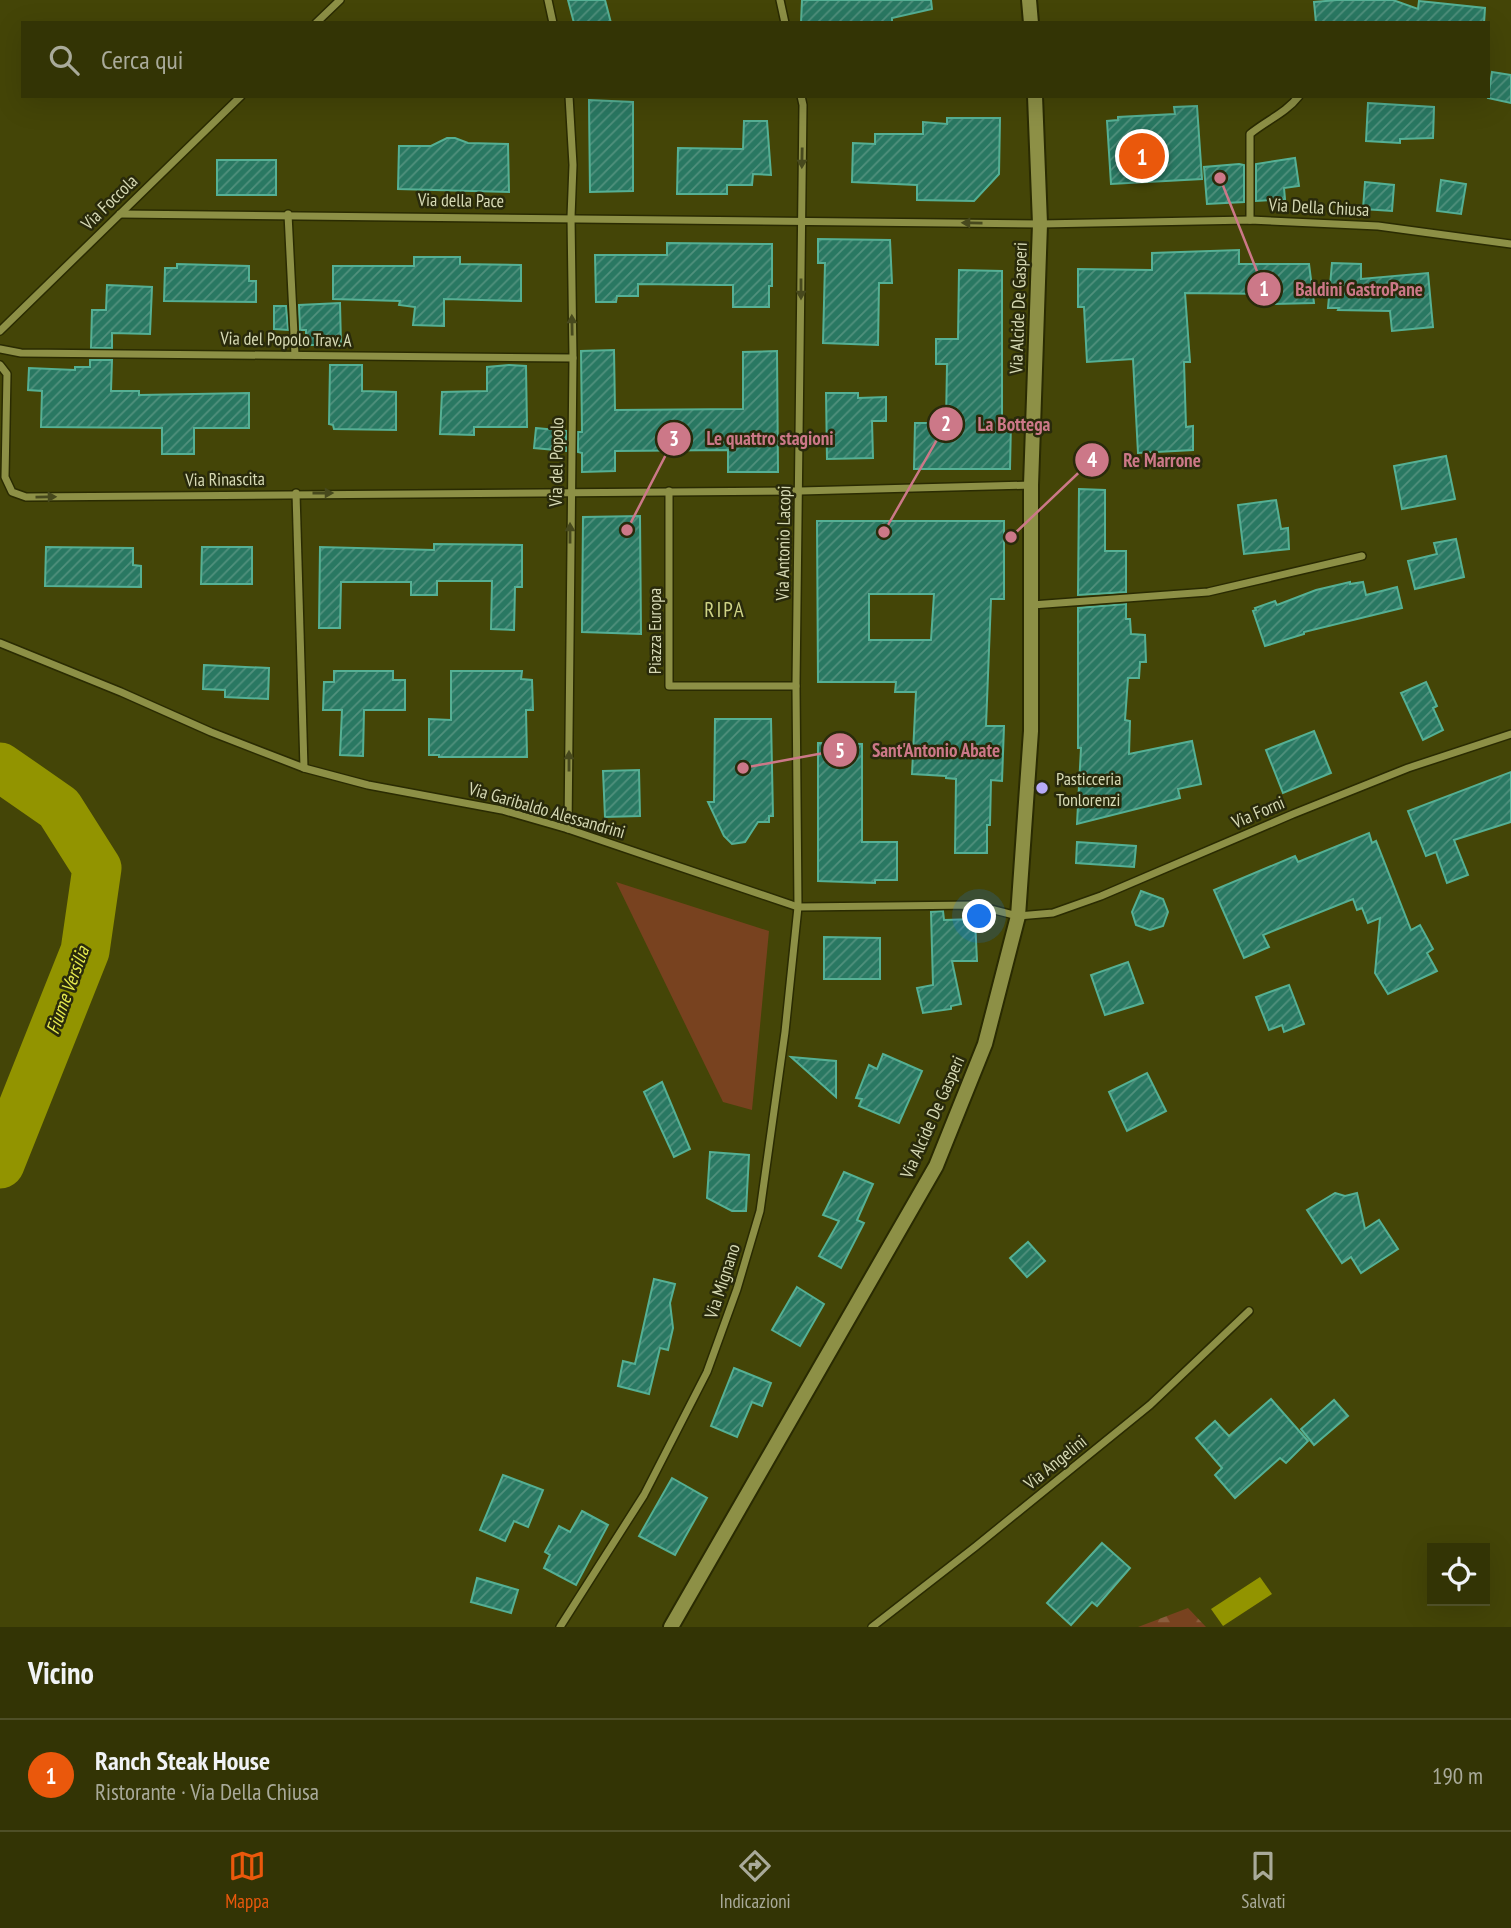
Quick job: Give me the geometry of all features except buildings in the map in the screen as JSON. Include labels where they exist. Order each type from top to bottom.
[{"type":"main road","points":[[1029,0],[1031,21]]},
{"type":"main road","name":"Via Alcide De Gasperi","points":[[671,1627],[936,1166],[985,1044],[1018,916],[1031,731],[1031,485],[1040,224],[1035,98]]},
{"type":"street","points":[[318,21],[340,0]]},
{"type":"street","points":[[548,0],[553,21]]},
{"type":"street","points":[[780,0],[785,21]]},
{"type":"street","name":"Via Foccola","points":[[0,331],[239,98]]},
{"type":"street","name":"Via del Popolo","points":[[568,829],[573,358],[570,217],[573,165],[569,98]]},
{"type":"street","name":"Via Antonio Lacopi","points":[[798,907],[796,686],[800,491],[801,98]]},
{"type":"street","points":[[1251,220],[1250,134],[1263,123],[1289,109],[1297,98]]},
{"type":"street","name":"Via della Pace","points":[[120,214],[801,220]]},
{"type":"street","points":[[288,215],[295,355]]},
{"type":"street","name":"Via Della Chiusa","points":[[801,220],[1040,224],[1251,220],[1378,226],[1511,244]]},
{"type":"street","name":"Via del Popolo Trav. A","points":[[0,349],[21,353],[573,358]]},
{"type":"street","name":"Via Rinascita","points":[[0,365],[7,374],[5,477],[12,492],[26,497],[800,491],[1031,485]]},
{"type":"street","name":"Piazza Europa","points":[[669,491],[669,687],[796,686]]},
{"type":"street","points":[[296,494],[304,768]]},
{"type":"street","points":[[1032,604],[1208,592],[1362,556]]},
{"type":"street","name":"Via Garibaldo Alessandrini","points":[[0,643],[304,768],[368,785],[502,810],[568,829],[798,907],[975,905],[1018,916]]},
{"type":"street","name":"Via Forni","points":[[1018,916],[1054,914],[1408,768],[1511,734]]},
{"type":"street","name":"Via Mignano","points":[[560,1627],[644,1495],[706,1373],[737,1289],[760,1211],[785,1032],[798,907]]},
{"type":"street","name":"Via Angelini","points":[[872,1627],[1150,1405],[1249,1311]]},
{"type":"green space","points":[[616,882],[769,931],[752,1110],[723,1102]]},
{"type":"green space","points":[[1188,1608],[1206,1627],[1138,1627]]},
{"type":"shaded area","points":[[1260,1577],[1272,1594],[1223,1626],[1211,1609]]},
{"type":"waterway","name":"Fiume Versilia","points":[[0,767],[59,808],[97,868],[85,951],[0,1164]]},
{"type":"place","name":"Ranch Steak House","points":[[1142,156]]},
{"type":"place","name":"Baldini GastroPane","points":[[1220,178]]},
{"type":"place","name":"Le quattro stagioni","points":[[627,530]]},
{"type":"place","name":"La Bottega","points":[[884,532]]},
{"type":"place","name":"Re Marrone","points":[[1011,537]]},
{"type":"place","name":"Sant'Antonio Abate","points":[[743,768]]},
{"type":"place","name":"Pasticceria Tonlorenzi","points":[[1042,788]]},
{"type":"district","name":"RIPA","points":[[725,609]]}]
